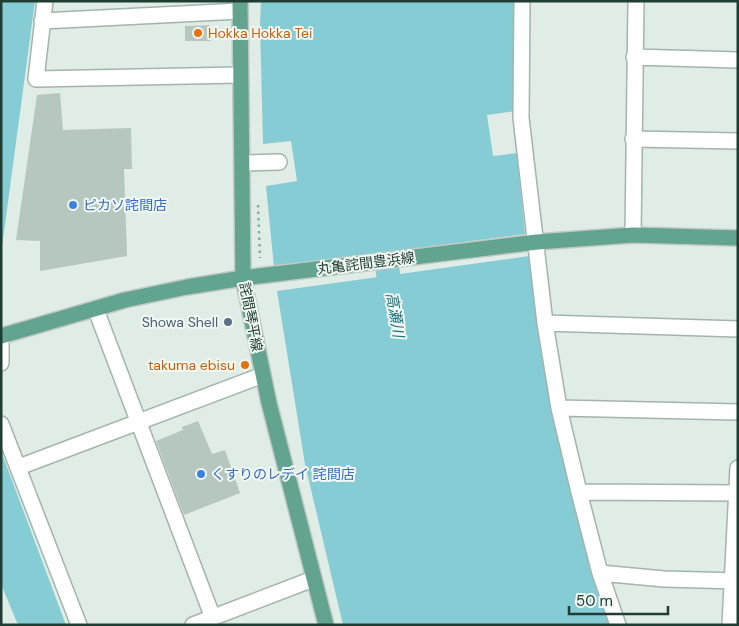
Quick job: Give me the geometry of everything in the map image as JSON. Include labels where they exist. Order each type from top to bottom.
[{"type":"main road","name":"詫間琴平線","points":[[240,6],[239,75],[243,163],[243,278],[263,375],[326,625]]},
{"type":"main road","name":"丸亀詫間豊浜線","points":[[1,336],[96,310],[125,300],[243,278],[537,242],[632,235],[738,238]]},
{"type":"street","points":[[45,1],[36,79],[239,75]]},
{"type":"street","points":[[522,1],[522,118],[545,323],[559,408],[579,492],[600,573],[618,625]]},
{"type":"street","points":[[632,235],[636,1]]},
{"type":"street","points":[[42,21],[240,6]]},
{"type":"street","points":[[634,57],[738,60]]},
{"type":"street","points":[[634,139],[738,142]]},
{"type":"street","points":[[243,163],[279,162]]},
{"type":"street","points":[[96,310],[213,618]]},
{"type":"street","points":[[545,323],[738,329]]},
{"type":"street","points":[[1,336],[1,363]]},
{"type":"street","points":[[19,467],[263,375]]},
{"type":"street","points":[[559,408],[738,412]]},
{"type":"street","points":[[1,424],[79,625]]},
{"type":"street","points":[[730,625],[735,581],[738,468]]},
{"type":"street","points":[[579,492],[737,493]]},
{"type":"street","points":[[600,573],[664,579],[735,581]]},
{"type":"street","points":[[194,625],[313,579]]},
{"type":"water","points":[[1,1],[35,1],[1,254]]},
{"type":"water","points":[[261,1],[515,1],[515,111],[487,115],[493,156],[517,153],[525,234],[274,267],[266,186],[297,181],[291,141],[263,144]]},
{"type":"water","points":[[529,256],[547,380],[561,447],[611,625],[343,625],[305,464],[277,291]]},
{"type":"water","points":[[1,452],[66,625],[18,625],[1,584]]},
{"type":"building","name":"Hokka Hokka Tei","points":[[210,25],[211,41],[185,41],[185,26]]},
{"type":"building","name":"ピカソ詫間店","points":[[60,93],[63,130],[131,128],[132,169],[124,169],[127,256],[40,271],[40,241],[16,240],[37,95]]},
{"type":"building","name":"くすりのレデイ 詫間店","points":[[198,421],[212,454],[225,450],[240,493],[184,515],[156,441],[183,430],[182,427]]},
{"type":"waterway","name":"高瀬川","points":[[380,219],[393,307]]},
{"type":"place","name":"Hokka Hokka Tei","points":[[198,33]]},
{"type":"place","name":"ピカソ詫間店","points":[[73,205]]},
{"type":"place","name":"Showa Shell","points":[[228,322]]},
{"type":"place","name":"takuma ebisu","points":[[245,365]]},
{"type":"place","name":"くすりのレデイ 詫間店","points":[[201,474]]}]
